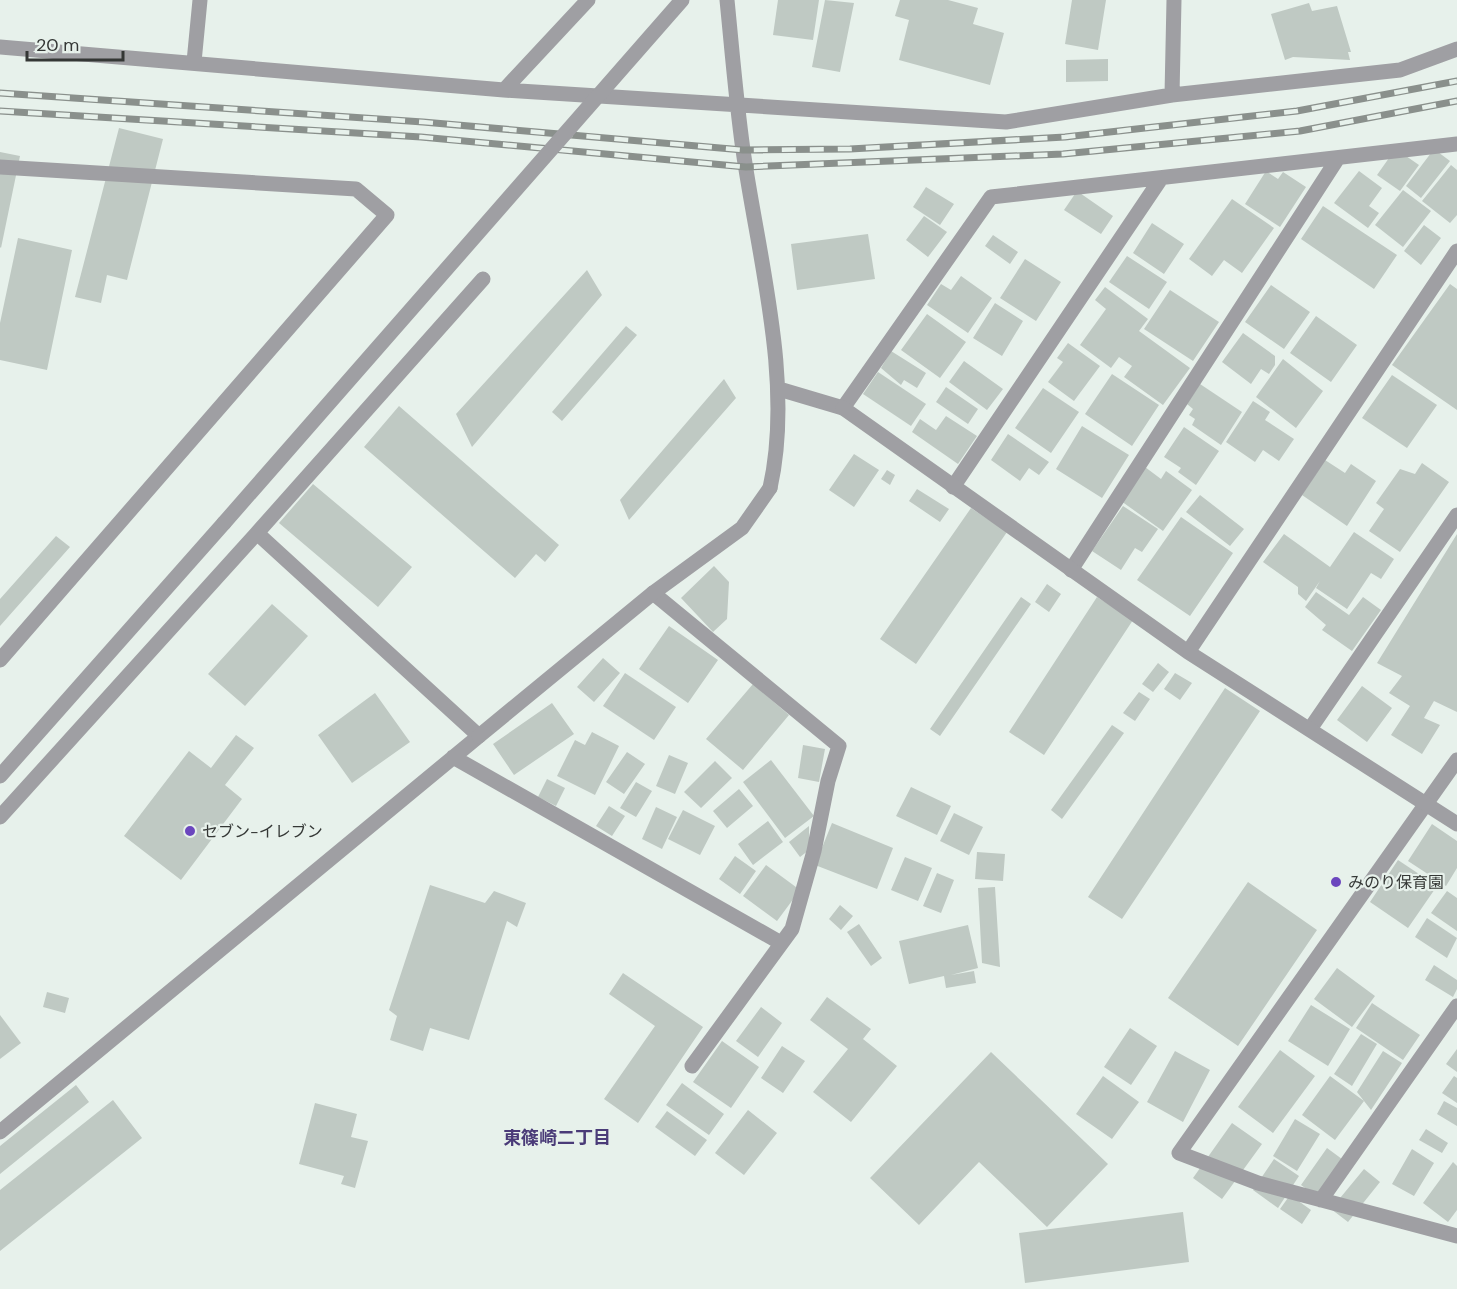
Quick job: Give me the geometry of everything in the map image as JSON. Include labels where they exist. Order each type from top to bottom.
[{"type":"street","points":[[194,62],[200,0]]},
{"type":"street","points":[[504,90],[588,0]]},
{"type":"street","points":[[0,776],[224,524],[682,0]]},
{"type":"street","points":[[0,1132],[653,593],[742,528],[770,488],[775,466],[779,389],[738,103],[727,0]]},
{"type":"street","points":[[1172,95],[1174,0]]},
{"type":"street","points":[[0,47],[504,90],[738,103],[1006,122],[1172,95],[1400,70],[1457,49]]},
{"type":"street","points":[[843,408],[991,197],[1160,180],[1457,144]]},
{"type":"street","points":[[1071,570],[1338,158]]},
{"type":"street","points":[[0,167],[356,189],[387,215],[0,660]]},
{"type":"street","points":[[952,487],[1160,180]]},
{"type":"street","points":[[1188,652],[1457,251]]},
{"type":"street","points":[[0,817],[483,279]]},
{"type":"street","points":[[779,389],[843,408],[1188,652],[1457,824]]},
{"type":"street","points":[[1310,729],[1457,515]]},
{"type":"street","points":[[257,533],[479,736]]},
{"type":"street","points":[[653,593],[839,746],[828,781],[814,852],[792,929],[693,1066]]},
{"type":"street","points":[[453,758],[781,943]]},
{"type":"street","points":[[1457,760],[1179,1152],[1258,1183],[1457,1236]]},
{"type":"street","points":[[1321,1200],[1457,1006]]},
{"type":"building","points":[[778,0],[819,0],[813,40],[773,35]]},
{"type":"building","points":[[825,0],[854,3],[840,72],[812,67]]},
{"type":"building","points":[[900,0],[948,0],[978,8],[973,24],[1004,33],[990,85],[899,60],[909,20],[895,16]]},
{"type":"building","points":[[1072,0],[1106,0],[1098,50],[1065,44]]},
{"type":"building","points":[[1309,3],[1312,11],[1337,6],[1351,52],[1348,52],[1350,60],[1293,57],[1285,60],[1271,14]]},
{"type":"building","points":[[1108,59],[1108,81],[1066,82],[1066,60]]},
{"type":"building","points":[[119,128],[163,139],[127,280],[107,275],[101,303],[75,297]]},
{"type":"building","points":[[1434,149],[1450,161],[1421,198],[1406,186]]},
{"type":"building","points":[[0,152],[20,156],[1,248],[0,247]]},
{"type":"building","points":[[1406,156],[1419,165],[1400,191],[1377,175],[1389,158]]},
{"type":"building","points":[[1451,165],[1457,170],[1457,215],[1450,223],[1422,201]]},
{"type":"building","points":[[1266,171],[1278,179],[1283,172],[1306,187],[1280,227],[1245,204]]},
{"type":"building","points":[[1359,171],[1382,188],[1369,206],[1379,213],[1368,228],[1334,203]]},
{"type":"building","points":[[926,187],[954,204],[940,225],[913,207]]},
{"type":"building","points":[[1403,190],[1431,211],[1403,247],[1375,225]]},
{"type":"building","points":[[1077,191],[1113,216],[1101,234],[1064,210]]},
{"type":"building","points":[[1232,199],[1274,228],[1242,273],[1224,260],[1212,276],[1189,259]]},
{"type":"building","points":[[1323,206],[1397,255],[1374,289],[1301,239]]},
{"type":"building","points":[[924,216],[947,232],[928,257],[906,240]]},
{"type":"building","points":[[1152,223],[1184,244],[1164,274],[1133,253]]},
{"type":"building","points":[[1424,225],[1441,238],[1421,265],[1404,251]]},
{"type":"building","points":[[868,234],[875,279],[797,290],[791,244]]},
{"type":"building","points":[[993,235],[1018,252],[1010,264],[985,246]]},
{"type":"building","points":[[18,238],[72,250],[47,370],[0,360],[0,323]]},
{"type":"building","points":[[1127,256],[1167,282],[1149,309],[1109,282]]},
{"type":"building","points":[[1025,259],[1061,282],[1036,321],[1000,298]]},
{"type":"building","points":[[587,270],[602,295],[472,447],[456,414]]},
{"type":"building","points":[[961,276],[992,298],[968,333],[927,305],[941,284],[951,290]]},
{"type":"building","points":[[1450,284],[1457,289],[1457,410],[1392,365]]},
{"type":"building","points":[[1271,285],[1310,312],[1284,349],[1245,322]]},
{"type":"building","points":[[1105,287],[1148,319],[1139,331],[1190,368],[1163,405],[1124,377],[1132,366],[1119,357],[1111,368],[1080,345],[1106,309],[1095,300]]},
{"type":"building","points":[[1170,290],[1219,322],[1193,361],[1144,329]]},
{"type":"building","points":[[995,303],[1023,321],[1002,356],[973,338]]},
{"type":"building","points":[[927,314],[966,342],[940,378],[901,350]]},
{"type":"building","points":[[1316,316],[1357,345],[1331,382],[1290,353]]},
{"type":"building","points":[[626,326],[637,335],[562,421],[552,412]]},
{"type":"building","points":[[1243,333],[1275,356],[1275,365],[1269,374],[1261,369],[1251,384],[1222,362]]},
{"type":"building","points":[[1068,343],[1100,366],[1074,401],[1048,382],[1063,362],[1057,358]]},
{"type":"building","points":[[891,351],[926,373],[917,388],[904,380],[901,385],[881,368]]},
{"type":"building","points":[[1283,359],[1323,391],[1296,428],[1256,397]]},
{"type":"building","points":[[964,361],[1003,389],[987,410],[949,382]]},
{"type":"building","points":[[878,372],[926,404],[911,426],[863,394]]},
{"type":"building","points":[[1112,374],[1159,405],[1132,446],[1085,414]]},
{"type":"building","points":[[1392,375],[1437,405],[1407,448],[1362,418]]},
{"type":"building","points":[[724,379],[736,398],[629,520],[620,500]]},
{"type":"building","points":[[1200,384],[1242,412],[1221,445],[1192,425],[1195,419],[1189,415],[1193,409],[1187,404]]},
{"type":"building","points":[[946,387],[978,409],[968,424],[936,402]]},
{"type":"building","points":[[1043,388],[1079,412],[1051,453],[1015,428]]},
{"type":"building","points":[[1253,401],[1270,412],[1265,420],[1294,439],[1279,461],[1263,450],[1255,462],[1226,442]]},
{"type":"building","points":[[399,406],[559,545],[545,562],[536,554],[515,578],[364,447]]},
{"type":"building","points":[[946,416],[977,436],[958,464],[912,432],[920,419],[936,430]]},
{"type":"building","points":[[1082,426],[1129,455],[1102,498],[1056,469]]},
{"type":"building","points":[[1184,427],[1219,451],[1196,485],[1178,472],[1181,468],[1164,457]]},
{"type":"building","points":[[1008,434],[1049,462],[1039,475],[1029,468],[1020,481],[991,460]]},
{"type":"building","points":[[854,454],[879,470],[854,507],[829,490]]},
{"type":"building","points":[[1325,460],[1345,473],[1351,464],[1376,481],[1347,526],[1302,495]]},
{"type":"building","points":[[1422,463],[1449,482],[1400,552],[1369,531],[1384,509],[1376,503],[1400,469],[1415,474]]},
{"type":"building","points":[[1145,467],[1161,479],[1166,471],[1192,490],[1163,531],[1121,501]]},
{"type":"building","points":[[887,470],[895,475],[890,485],[881,479]]},
{"type":"building","points":[[313,484],[412,567],[378,607],[279,523]]},
{"type":"building","points":[[917,489],[949,509],[940,522],[909,501]]},
{"type":"building","points":[[1200,495],[1244,529],[1230,546],[1186,512]]},
{"type":"building","points":[[1123,506],[1158,529],[1142,552],[1135,548],[1121,570],[1092,551]]},
{"type":"building","points":[[971,508],[1007,532],[916,664],[880,639]]},
{"type":"building","points":[[1181,517],[1233,553],[1190,616],[1137,580]]},
{"type":"building","points":[[1354,532],[1394,559],[1381,579],[1371,573],[1347,609],[1316,588],[1320,581],[1306,601],[1298,594],[1298,587],[1263,562],[1284,534],[1330,567]]},
{"type":"building","points":[[1457,534],[1457,712],[1434,701],[1424,718],[1440,725],[1422,754],[1391,735],[1410,706],[1389,693],[1402,676],[1377,663]]},
{"type":"building","points":[[56,536],[70,547],[0,626],[0,599]]},
{"type":"building","points":[[714,566],[729,582],[727,619],[713,632],[681,598]]},
{"type":"building","points":[[1047,584],[1061,594],[1049,612],[1035,602]]},
{"type":"building","points":[[1316,592],[1349,615],[1363,597],[1381,610],[1352,651],[1322,630],[1326,625],[1305,607]]},
{"type":"building","points":[[1021,597],[1031,604],[940,736],[930,729]]},
{"type":"building","points":[[1097,597],[1133,620],[1044,755],[1009,732]]},
{"type":"building","points":[[272,604],[308,636],[245,706],[208,674]]},
{"type":"building","points":[[669,626],[718,660],[688,703],[639,669]]},
{"type":"building","points":[[603,658],[620,673],[594,702],[577,687]]},
{"type":"building","points":[[1158,663],[1169,672],[1153,692],[1142,684]]},
{"type":"building","points":[[625,673],[676,707],[654,740],[603,706]]},
{"type":"building","points":[[1175,673],[1192,683],[1180,700],[1164,689]]},
{"type":"building","points":[[753,684],[789,715],[743,770],[706,739]]},
{"type":"building","points":[[1362,686],[1392,708],[1367,742],[1337,720]]},
{"type":"building","points":[[1225,688],[1260,711],[1122,919],[1088,897]]},
{"type":"building","points":[[1139,692],[1150,699],[1135,721],[1123,713]]},
{"type":"building","points":[[375,693],[410,742],[352,783],[318,735]]},
{"type":"building","points":[[552,703],[574,734],[514,775],[493,744]]},
{"type":"building","points":[[1112,725],[1124,733],[1062,819],[1051,810]]},
{"type":"building","points":[[592,732],[619,746],[595,795],[557,776],[575,740],[585,745]]},
{"type":"building","points":[[236,735],[254,748],[225,785],[242,799],[181,880],[124,836],[189,751],[211,768]]},
{"type":"building","points":[[803,745],[825,749],[819,782],[798,778]]},
{"type":"building","points":[[627,752],[645,764],[624,794],[606,782]]},
{"type":"building","points":[[669,755],[688,763],[675,794],[656,786]]},
{"type":"building","points":[[771,760],[814,816],[785,838],[743,782]]},
{"type":"building","points":[[715,761],[732,778],[701,808],[684,792]]},
{"type":"building","points":[[547,779],[565,788],[556,806],[538,797]]},
{"type":"building","points":[[636,782],[652,791],[636,817],[620,808]]},
{"type":"building","points":[[911,787],[951,806],[937,835],[896,816]]},
{"type":"building","points":[[739,789],[753,806],[727,828],[713,811]]},
{"type":"building","points":[[609,806],[625,816],[612,836],[596,826]]},
{"type":"building","points":[[656,807],[677,817],[662,849],[642,839]]},
{"type":"building","points":[[683,810],[715,826],[700,855],[668,839]]},
{"type":"building","points":[[954,813],[983,827],[969,855],[940,841]]},
{"type":"building","points":[[768,821],[783,842],[753,865],[738,844]]},
{"type":"building","points":[[832,823],[893,848],[877,889],[815,865]]},
{"type":"building","points":[[1432,824],[1457,841],[1457,868],[1446,886],[1408,861]]},
{"type":"building","points":[[809,826],[809,850],[800,857],[789,842]]},
{"type":"building","points":[[977,852],[1005,854],[1003,881],[975,879]]},
{"type":"building","points":[[735,856],[756,871],[740,894],[719,879]]},
{"type":"building","points":[[905,857],[932,868],[918,901],[891,890]]},
{"type":"building","points":[[1398,860],[1437,886],[1408,928],[1370,902]]},
{"type":"building","points":[[766,865],[800,890],[777,921],[743,896]]},
{"type":"building","points":[[937,873],[954,880],[941,913],[923,906]]},
{"type":"building","points":[[1248,882],[1317,930],[1238,1046],[1168,998]]},
{"type":"building","points":[[430,885],[485,903],[494,891],[526,903],[517,927],[507,921],[469,1040],[430,1028],[423,1051],[390,1040],[397,1016],[389,1010]]},
{"type":"building","points":[[995,887],[1000,967],[982,963],[978,888]]},
{"type":"building","points":[[1447,891],[1457,898],[1457,931],[1431,913]]},
{"type":"building","points":[[840,905],[853,916],[841,930],[829,919]]},
{"type":"building","points":[[1427,918],[1457,938],[1447,958],[1415,937]]},
{"type":"building","points":[[859,924],[882,958],[871,966],[847,932]]},
{"type":"building","points":[[968,925],[978,968],[951,975],[974,971],[976,983],[946,988],[944,976],[909,984],[899,941]]},
{"type":"building","points":[[1434,965],[1457,980],[1457,989],[1453,997],[1425,980]]},
{"type":"building","points":[[1337,968],[1375,996],[1352,1027],[1314,999]]},
{"type":"building","points":[[623,973],[703,1027],[638,1123],[604,1099],[655,1026],[609,994]]},
{"type":"building","points":[[47,992],[69,998],[65,1013],[43,1007]]},
{"type":"building","points":[[827,997],[871,1029],[863,1039],[897,1066],[851,1122],[813,1092],[848,1049],[810,1020]]},
{"type":"building","points":[[1372,1003],[1420,1035],[1403,1060],[1356,1028]]},
{"type":"building","points":[[1311,1005],[1350,1029],[1328,1066],[1288,1041]]},
{"type":"building","points":[[761,1007],[782,1023],[758,1057],[736,1041]]},
{"type":"building","points":[[0,1015],[21,1043],[0,1059]]},
{"type":"building","points":[[1130,1028],[1157,1046],[1131,1085],[1104,1067]]},
{"type":"building","points":[[1361,1034],[1377,1044],[1352,1086],[1334,1074]]},
{"type":"building","points":[[722,1041],[759,1067],[731,1108],[693,1082]]},
{"type":"building","points":[[782,1046],[805,1061],[783,1093],[761,1078]]},
{"type":"building","points":[[1457,1049],[1457,1072],[1446,1064]]},
{"type":"building","points":[[1280,1050],[1315,1076],[1273,1133],[1238,1107]]},
{"type":"building","points":[[1175,1051],[1210,1070],[1183,1122],[1147,1102]]},
{"type":"building","points":[[1383,1051],[1402,1063],[1371,1110],[1357,1092]]},
{"type":"building","points":[[991,1052],[1108,1164],[1047,1227],[979,1162],[919,1225],[870,1178]]},
{"type":"building","points":[[1103,1076],[1139,1102],[1112,1139],[1076,1114]]},
{"type":"building","points":[[1330,1076],[1364,1101],[1335,1140],[1302,1115]]},
{"type":"building","points":[[1454,1076],[1457,1078],[1457,1103],[1442,1093]]},
{"type":"building","points":[[682,1083],[724,1114],[709,1135],[666,1105]]},
{"type":"building","points":[[76,1085],[89,1102],[0,1174],[0,1146]]},
{"type":"building","points":[[113,1100],[142,1138],[0,1251],[0,1190]]},
{"type":"building","points":[[1444,1101],[1457,1108],[1457,1126],[1437,1114]]},
{"type":"building","points":[[315,1103],[357,1114],[351,1137],[368,1141],[355,1188],[341,1184],[344,1176],[299,1164]]},
{"type":"building","points":[[748,1110],[777,1133],[744,1175],[715,1153]]},
{"type":"building","points":[[667,1111],[707,1140],[695,1156],[655,1127]]},
{"type":"building","points":[[1295,1119],[1320,1134],[1297,1171],[1273,1156]]},
{"type":"building","points":[[1232,1123],[1262,1144],[1222,1199],[1193,1178]]},
{"type":"building","points":[[1426,1129],[1448,1143],[1442,1153],[1419,1140]]},
{"type":"building","points":[[1327,1148],[1346,1162],[1319,1198],[1301,1185]]},
{"type":"building","points":[[1412,1149],[1434,1163],[1414,1196],[1392,1184]]},
{"type":"building","points":[[1274,1159],[1299,1176],[1278,1208],[1253,1190]]},
{"type":"building","points":[[1453,1162],[1457,1166],[1457,1210],[1448,1222],[1423,1203]]},
{"type":"building","points":[[1364,1169],[1380,1182],[1348,1222],[1331,1209]]},
{"type":"building","points":[[1290,1195],[1311,1210],[1302,1224],[1280,1209]]},
{"type":"building","points":[[1183,1212],[1189,1262],[1025,1283],[1019,1233]]},
{"type":"railway","points":[[0,93],[423,122],[743,150],[850,149],[1065,137],[1297,111],[1457,81]]},
{"type":"railway","points":[[0,111],[421,137],[746,167],[1063,154],[1300,131],[1457,101]]},
{"type":"place","name":"セブン-イレブン","points":[[190,831]]},
{"type":"place","name":"みのり保育園","points":[[1336,882]]},
{"type":"district","name":"東篠崎二丁目","points":[[557,1138]]}]
